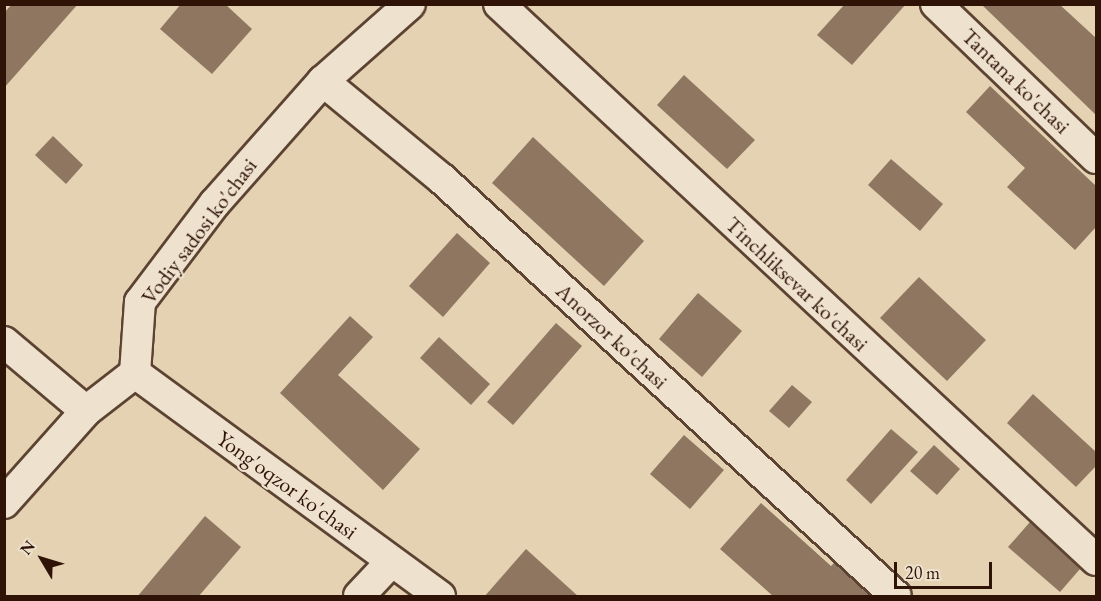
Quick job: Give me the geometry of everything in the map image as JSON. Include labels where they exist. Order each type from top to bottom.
[{"type":"street","name":"Vodiy sadosi ko'chasi","points":[[135,373],[140,302],[215,203],[323,81],[410,4]]},
{"type":"street","name":"Tinchliksevar ko'chasi","points":[[499,4],[1096,560]]},
{"type":"street","name":"Tantana ko'chasi","points":[[936,4],[1096,158]]},
{"type":"street","name":"Anorzor ko'chasi","points":[[323,81],[442,180],[896,597]]},
{"type":"street","points":[[4,342],[86,411]]},
{"type":"street","points":[[4,503],[86,411],[135,373]]},
{"type":"street","name":"Yong'oqzor ko'chasi","points":[[135,373],[440,597]]},
{"type":"street","points":[[359,597],[391,562]]},
{"type":"building","points":[[12,4],[78,4],[4,88],[4,13]]},
{"type":"building","points":[[181,4],[225,4],[252,29],[212,74],[160,29]]},
{"type":"building","points":[[845,4],[906,4],[852,65],[817,35]]},
{"type":"building","points":[[981,4],[1059,4],[1096,38],[1096,115]]},
{"type":"building","points":[[684,75],[755,140],[727,169],[657,105]]},
{"type":"building","points":[[990,86],[1096,186],[1096,227],[1075,250],[1007,187],[1025,168],[966,112]]},
{"type":"building","points":[[53,136],[83,165],[66,184],[35,155]]},
{"type":"building","points":[[533,137],[644,241],[604,286],[492,183]]},
{"type":"building","points":[[891,159],[943,204],[920,231],[868,185]]},
{"type":"building","points":[[457,233],[490,263],[443,317],[409,286]]},
{"type":"building","points":[[919,277],[986,340],[947,381],[880,318]]},
{"type":"building","points":[[698,293],[742,331],[702,377],[659,339]]},
{"type":"building","points":[[350,316],[373,337],[338,375],[420,449],[383,490],[280,393]]},
{"type":"building","points":[[556,323],[582,346],[513,425],[487,402]]},
{"type":"building","points":[[439,337],[490,384],[471,405],[420,358]]},
{"type":"building","points":[[792,385],[812,402],[789,428],[769,411]]},
{"type":"building","points":[[1033,394],[1096,452],[1096,466],[1076,487],[1007,423]]},
{"type":"building","points":[[891,429],[918,452],[871,504],[846,480]]},
{"type":"building","points":[[684,435],[724,470],[690,509],[650,474]]},
{"type":"building","points":[[934,445],[960,469],[937,495],[910,471]]},
{"type":"building","points":[[761,503],[831,566],[834,563],[871,597],[774,597],[720,549]]},
{"type":"building","points":[[205,516],[241,547],[198,597],[137,597]]},
{"type":"building","points":[[1030,522],[1080,569],[1060,592],[1008,547]]},
{"type":"building","points":[[526,549],[579,597],[484,597]]}]
